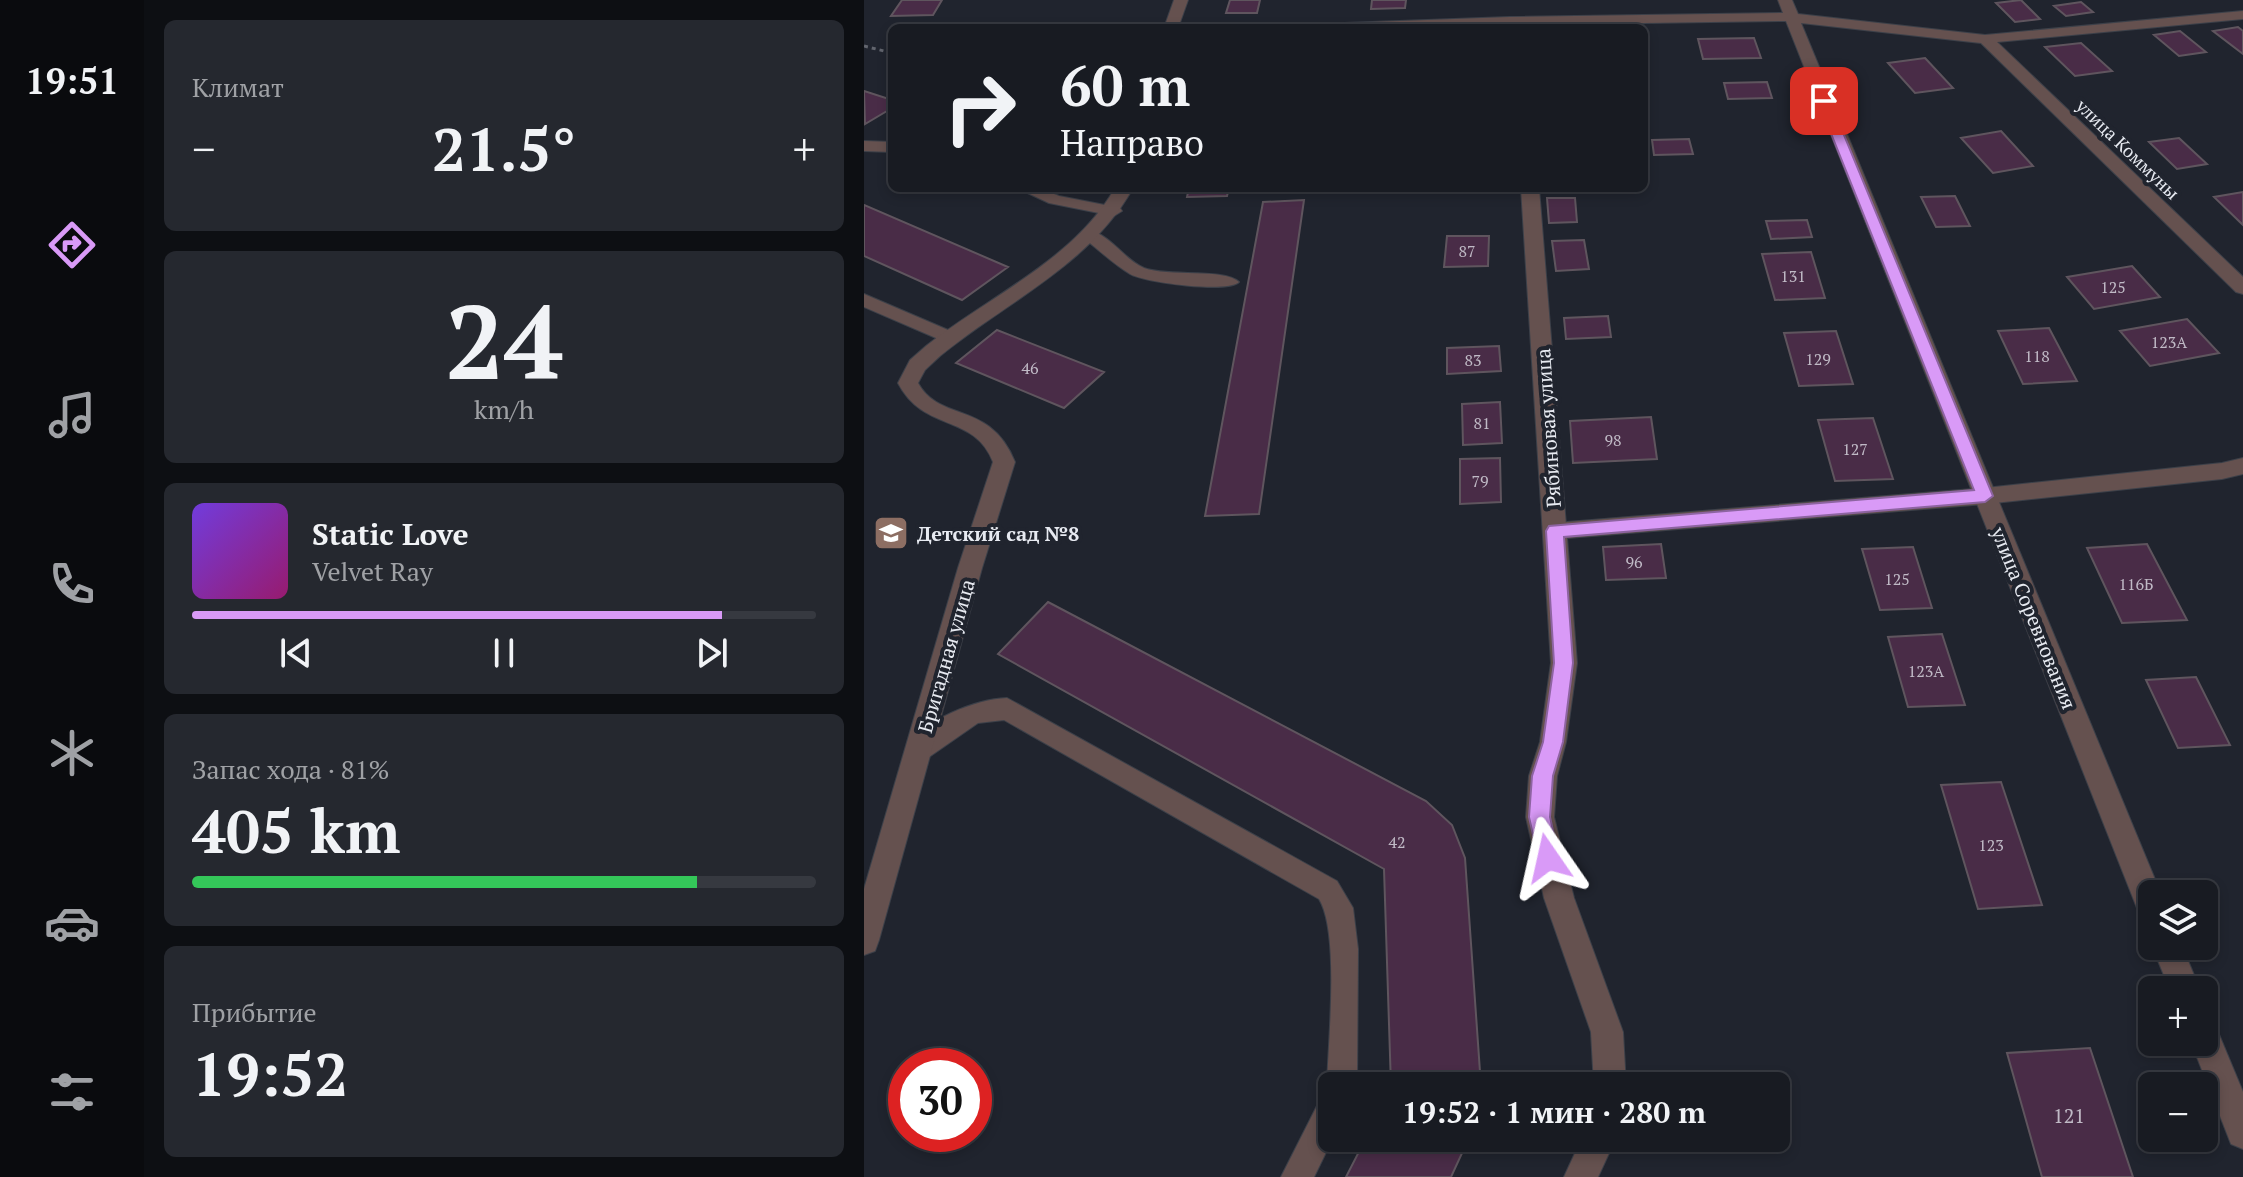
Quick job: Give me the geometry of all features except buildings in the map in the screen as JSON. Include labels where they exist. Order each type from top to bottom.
[{"type":"street","points":[[1172,24],[1181,0]]},
{"type":"street","points":[[2225,0],[2243,14]]},
{"type":"street","points":[[1380,24],[1507,16],[1568,24],[1787,8],[1985,39],[2243,14]]},
{"type":"street","name":"улица Соревнования","points":[[1787,8],[2141,880]]},
{"type":"street","name":"улица Коммуны","points":[[1985,39],[2243,288]]},
{"type":"street","name":"Бригадная улица","points":[[864,940],[970,568],[1004,462],[1001,446],[991,433],[926,404],[910,391],[908,383],[916,367],[949,337],[1092,236],[1114,211],[1122,192]]},
{"type":"street","name":"Рябиновая улица","points":[[1530,192],[1564,663],[1553,742],[1543,776],[1540,817],[1559,898],[1607,1032],[1609,1072]]},
{"type":"street","points":[[2212,1056],[2243,1132]]},
{"type":"street","points":[[1581,1177],[1593,1152]]},
{"type":"lane","points":[[864,146],[888,147]]},
{"type":"lane","points":[[1035,192],[1055,200],[1114,211]]},
{"type":"lane","points":[[1092,236],[1138,272],[1174,279],[1230,282]]},
{"type":"lane","points":[[864,300],[949,337]]},
{"type":"lane","points":[[1555,531],[1985,496],[2222,471],[2243,466]]},
{"type":"lane","points":[[920,749],[962,717],[989,708],[1007,709],[1328,890],[1340,908],[1344,949],[1342,1072]]},
{"type":"lane","points":[[1297,1177],[1318,1136]]},
{"type":"path","points":[[864,46],[888,52]]},
{"type":"place","name":"Детский сад №8","points":[[891,533]]},
{"type":"route","points":[[1548,858],[1540,817],[1543,776],[1553,742],[1564,663],[1555,531],[1985,496],[1824,101]]}]
